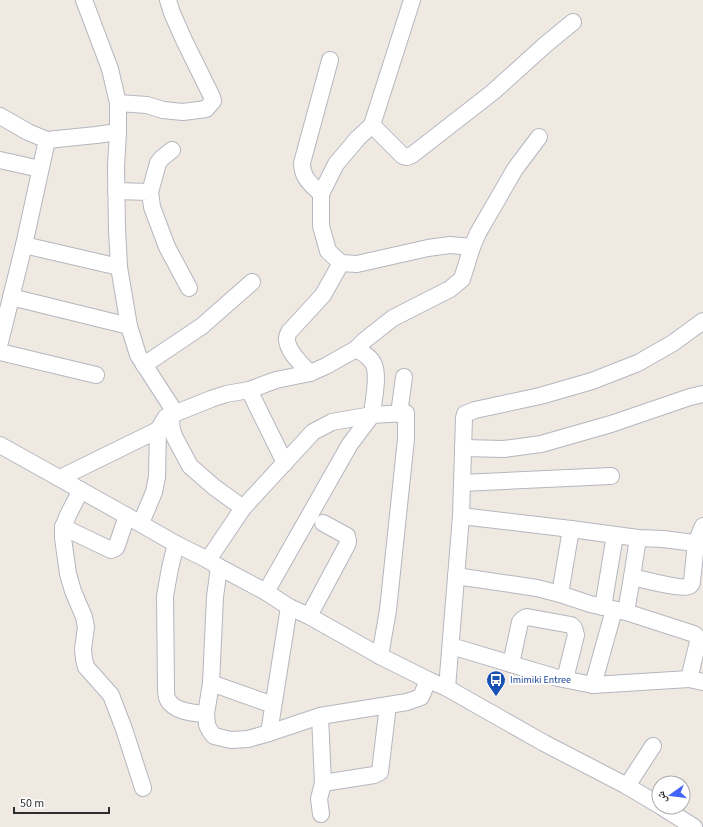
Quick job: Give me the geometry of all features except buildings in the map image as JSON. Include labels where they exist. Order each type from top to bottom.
[{"type":"street","points":[[84,0],[110,69],[118,103],[116,229],[119,267],[129,326],[138,355],[171,406],[173,414],[172,430],[190,466],[214,487],[243,508]]},
{"type":"street","points":[[118,103],[147,105],[163,110],[183,112],[206,109],[213,101],[172,13],[168,0]]},
{"type":"street","points":[[412,0],[372,125],[358,138],[336,164],[321,194],[321,226],[328,251],[342,263],[357,264],[421,249],[450,245],[472,247]]},
{"type":"street","points":[[372,125],[403,156],[407,157],[412,155],[493,92],[573,22]]},
{"type":"street","points":[[321,194],[302,172],[302,163],[330,60]]},
{"type":"street","points":[[0,116],[28,132],[47,140],[96,136],[118,132]]},
{"type":"street","points":[[63,527],[111,550],[116,548],[134,519],[154,492],[157,477],[158,430],[166,417],[226,394],[249,390],[276,380],[310,373],[326,366],[356,349],[393,318],[450,289],[462,279],[478,233],[515,169],[539,137]]},
{"type":"street","points":[[0,342],[24,245],[47,140]]},
{"type":"street","points":[[172,150],[158,163],[150,192],[152,208],[165,241],[189,288]]},
{"type":"street","points":[[0,160],[40,169]]},
{"type":"street","points":[[116,191],[150,192]]},
{"type":"street","points":[[24,245],[119,267]]},
{"type":"street","points":[[310,373],[294,357],[287,338],[289,332],[323,295],[342,263]]},
{"type":"street","points":[[144,365],[202,326],[252,282]]},
{"type":"street","points":[[11,297],[129,326]]},
{"type":"street","points":[[447,688],[461,516],[465,414],[475,410],[540,396],[592,381],[638,362],[673,343],[703,321]]},
{"type":"street","points":[[266,592],[350,444],[372,415],[376,377],[374,364],[368,356],[356,349]]},
{"type":"street","points":[[0,352],[96,375]]},
{"type":"street","points":[[400,414],[404,377]]},
{"type":"street","points":[[249,390],[285,462]]},
{"type":"street","points":[[463,448],[504,449],[542,444],[611,424],[703,394]]},
{"type":"street","points":[[380,656],[388,610],[406,439],[406,413],[372,415],[332,422],[313,432],[243,508],[214,563],[215,597],[211,683],[206,714],[207,726],[214,736],[231,740],[248,739],[320,716],[407,702],[420,697],[428,680]]},
{"type":"street","points":[[60,478],[158,430]]},
{"type":"street","points":[[0,445],[176,544],[266,592],[289,608],[309,616],[380,656],[447,688],[544,743],[627,786],[651,800]]},
{"type":"street","points":[[462,483],[611,476]]},
{"type":"street","points":[[81,490],[63,527],[63,538],[68,574],[73,591],[84,617],[86,627],[83,649],[84,659],[86,667],[110,696],[124,729],[143,788]]},
{"type":"street","points":[[461,516],[699,544]]},
{"type":"street","points":[[309,616],[348,541],[347,536],[323,523]]},
{"type":"street","points":[[632,577],[681,587],[689,586],[692,581],[703,526]]},
{"type":"street","points":[[560,594],[571,529]]},
{"type":"street","points":[[614,610],[615,535]]},
{"type":"street","points":[[593,685],[614,610],[632,577],[638,538]]},
{"type":"street","points":[[176,544],[165,596],[167,699],[171,705],[186,711],[206,714]]},
{"type":"street","points":[[450,646],[558,678],[593,685],[696,681],[698,642],[697,637],[694,634],[537,588],[456,576]]},
{"type":"street","points":[[269,733],[289,608]]},
{"type":"street","points":[[511,664],[520,622],[523,619],[527,617],[571,625],[574,628],[576,635],[565,679]]},
{"type":"street","points":[[211,683],[273,705]]},
{"type":"street","points":[[323,783],[374,776],[380,772],[388,704]]},
{"type":"street","points":[[320,716],[323,783],[319,798],[321,814]]},
{"type":"street","points":[[627,786],[653,746]]},
{"type":"street","points":[[675,815],[694,827]]},
{"type":"place","name":"Imimiki Entree","points":[[496,697]]}]
